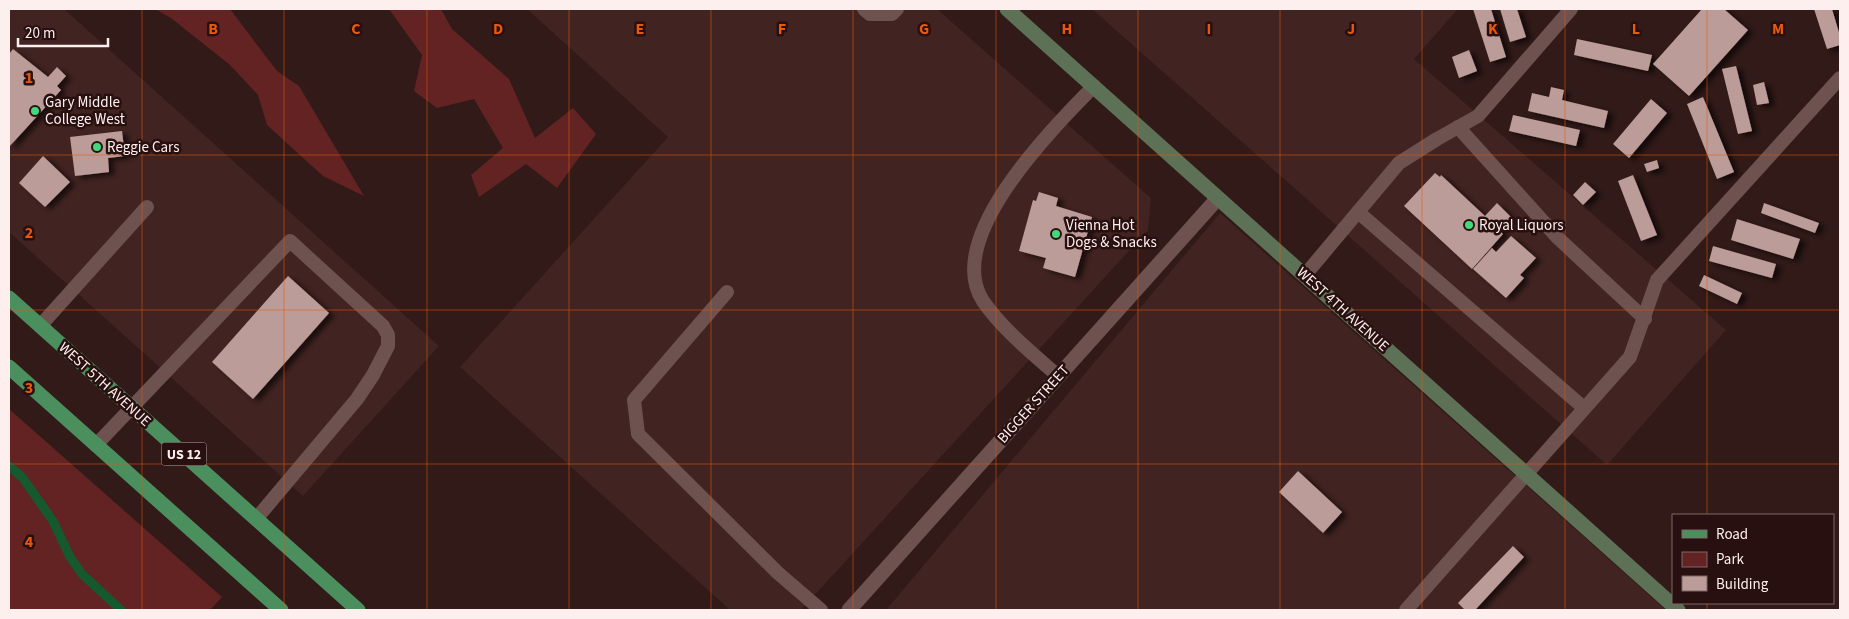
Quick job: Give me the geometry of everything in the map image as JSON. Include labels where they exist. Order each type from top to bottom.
[{"type":"main road","name":"WEST 4TH AVENUE","points":[[1007,9],[1678,610]]},
{"type":"main road","name":"WEST 5TH AVENUE","points":[[9,298],[358,610]]},
{"type":"main road","points":[[9,367],[281,610]]},
{"type":"street","name":"BIGGER STREET","points":[[849,610],[1218,198]]},
{"type":"lane","points":[[864,9],[870,14],[892,14],[897,9]]},
{"type":"lane","points":[[1305,275],[1399,164],[1478,116],[1571,9]]},
{"type":"lane","points":[[1406,610],[1630,357],[1645,319],[1657,280],[1840,78]]},
{"type":"lane","points":[[1058,376],[1014,336],[982,300],[974,272],[981,238],[996,205],[1018,169],[1043,138],[1094,86]]},
{"type":"lane","points":[[1458,127],[1558,238],[1645,319]]},
{"type":"lane","points":[[40,326],[146,207]]},
{"type":"lane","points":[[1358,212],[1584,408]]},
{"type":"lane","points":[[96,446],[290,241],[383,326],[388,335],[388,346],[373,375],[357,398],[256,519]]},
{"type":"lane","points":[[727,292],[634,400],[638,434],[778,572],[821,610]]},
{"type":"shaded area","points":[[9,9],[64,9],[439,346],[303,496],[9,232]]},
{"type":"shaded area","points":[[527,9],[937,9],[1151,198],[1148,230],[801,610],[730,610],[460,367],[668,137]]},
{"type":"shaded area","points":[[1092,9],[1458,9],[1414,59],[1726,330],[1607,465]]},
{"type":"shaded area","points":[[1220,213],[1666,610],[886,610]]},
{"type":"green space","points":[[155,9],[230,9],[277,71],[299,86],[364,196],[323,176],[267,125],[258,95],[230,65],[171,18]]},
{"type":"green space","points":[[389,9],[441,9],[452,29],[509,79],[535,138],[573,108],[596,134],[557,188],[526,164],[479,197],[471,175],[503,148],[474,99],[437,108],[414,91],[422,55]]},
{"type":"green space","points":[[9,409],[222,597],[210,610],[9,610]]},
{"type":"building","points":[[1473,9],[1491,9],[1506,57],[1490,62]]},
{"type":"building","points":[[1500,9],[1517,9],[1526,37],[1510,42]]},
{"type":"building","points":[[1702,9],[1724,9],[1748,30],[1689,96],[1653,64]]},
{"type":"building","points":[[1814,9],[1832,9],[1840,36],[1840,45],[1827,49]]},
{"type":"building","points":[[1577,39],[1652,55],[1648,71],[1574,55]]},
{"type":"building","points":[[13,49],[48,77],[57,67],[66,76],[57,86],[61,90],[9,147],[9,54]]},
{"type":"building","points":[[1469,50],[1477,71],[1459,78],[1452,57]]},
{"type":"building","points":[[1736,66],[1752,131],[1738,134],[1722,69]]},
{"type":"building","points":[[1764,82],[1769,103],[1757,105],[1753,85]]},
{"type":"building","points":[[1551,87],[1564,90],[1562,100],[1608,111],[1604,128],[1528,111],[1532,93],[1549,97]]},
{"type":"building","points":[[1703,97],[1734,172],[1717,179],[1687,104]]},
{"type":"building","points":[[1651,99],[1667,113],[1629,158],[1613,144]]},
{"type":"building","points":[[1513,115],[1580,130],[1576,146],[1509,131]]},
{"type":"building","name":"Reggie Cars","points":[[122,131],[125,156],[108,158],[109,172],[75,176],[70,137]]},
{"type":"building","points":[[43,156],[70,182],[45,207],[19,183]]},
{"type":"building","points":[[1657,160],[1659,168],[1647,172],[1644,164]]},
{"type":"building","name":"Royal Liquors","points":[[1435,173],[1440,177],[1441,175],[1485,216],[1497,203],[1512,218],[1500,231],[1503,234],[1472,269],[1404,206]]},
{"type":"building","points":[[1633,175],[1657,235],[1641,241],[1618,181]]},
{"type":"building","points":[[1585,182],[1596,192],[1583,205],[1573,195]]},
{"type":"building","name":"Vienna Hot Dogs & Snacks","points":[[1039,192],[1058,198],[1056,206],[1092,217],[1075,277],[1043,268],[1046,258],[1019,251],[1033,200],[1036,201]]},
{"type":"building","points":[[1764,203],[1819,223],[1815,233],[1761,213]]},
{"type":"building","points":[[1737,219],[1800,239],[1793,259],[1731,240]]},
{"type":"building","points":[[1511,236],[1536,258],[1520,275],[1524,278],[1506,298],[1473,269],[1492,248],[1496,252]]},
{"type":"building","points":[[1713,246],[1776,264],[1772,278],[1709,261]]},
{"type":"building","points":[[1704,275],[1742,293],[1737,304],[1699,286]]},
{"type":"building","points":[[288,276],[329,313],[253,399],[212,362]]},
{"type":"building","points":[[1298,471],[1342,512],[1323,533],[1279,492]]},
{"type":"building","points":[[1513,546],[1524,557],[1476,609],[1478,610],[1465,610],[1458,603]]},
{"type":"waterway","points":[[9,466],[22,477],[53,521],[70,557],[82,574],[121,610]]},
{"type":"place","name":"Gary Middle College West","points":[[35,111]]},
{"type":"place","name":"Reggie Cars","points":[[97,147]]},
{"type":"place","name":"Royal Liquors","points":[[1469,225]]},
{"type":"place","name":"Vienna Hot Dogs & Snacks","points":[[1056,234]]}]
